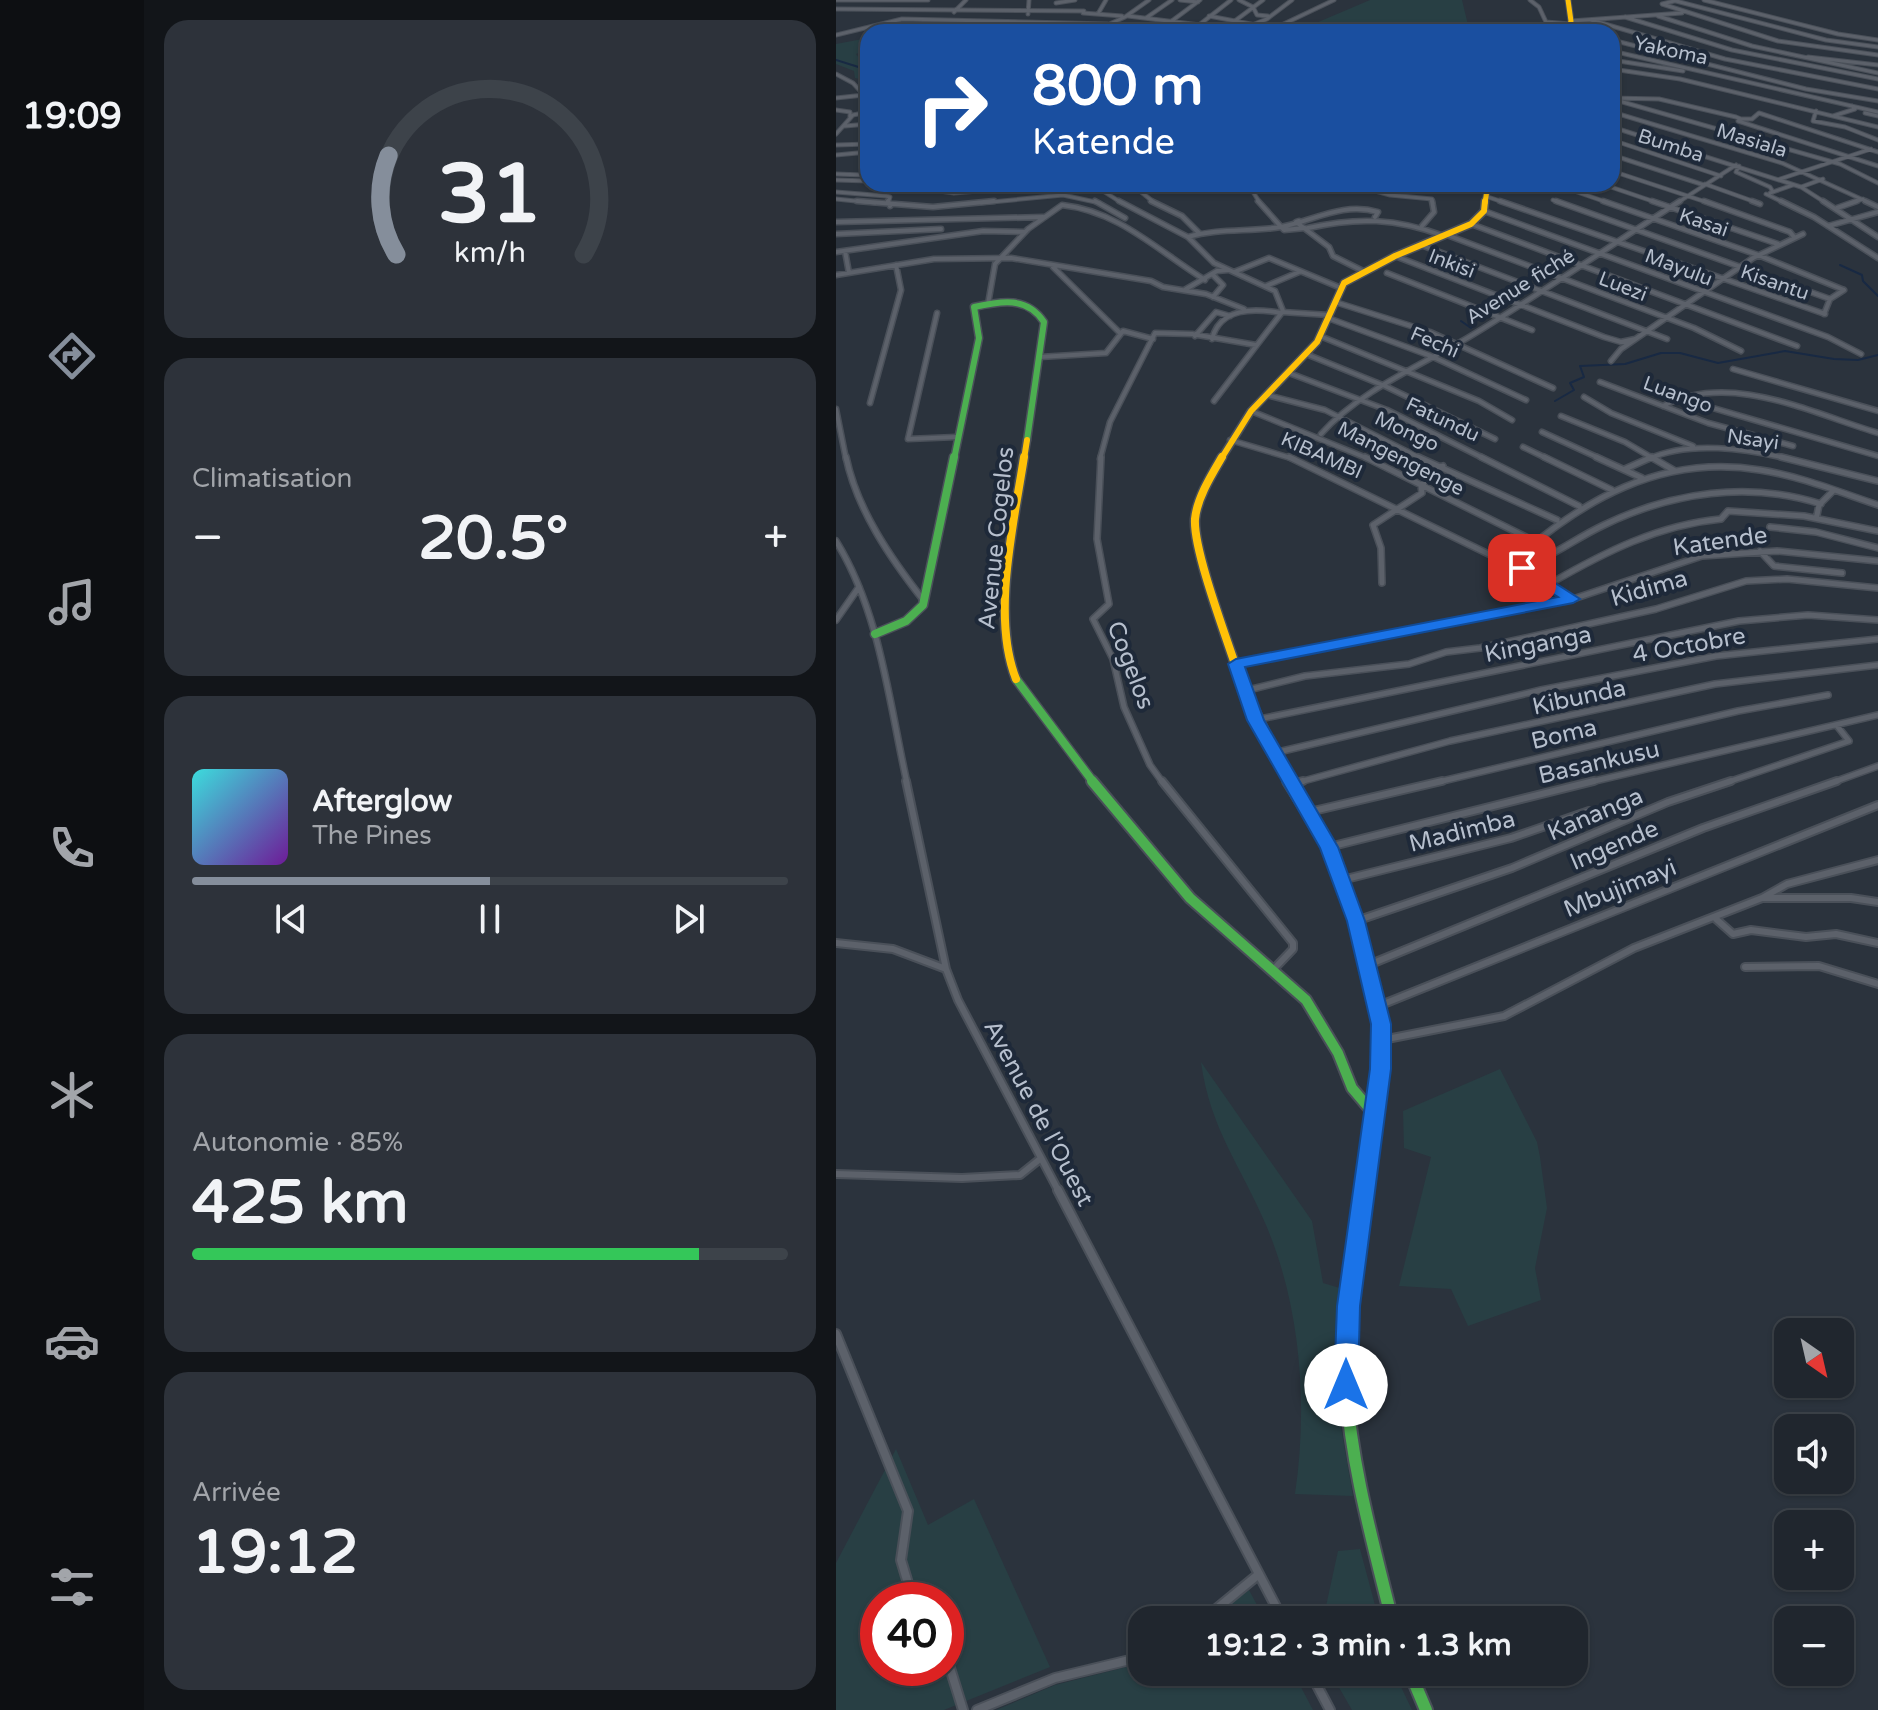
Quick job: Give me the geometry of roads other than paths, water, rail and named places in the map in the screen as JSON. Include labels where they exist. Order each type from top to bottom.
[{"type":"street","points":[[836,0],[928,0]]},
{"type":"street","points":[[954,12],[966,0]]},
{"type":"street","points":[[1021,22],[1030,12],[1029,0]]},
{"type":"street","points":[[1055,12],[1056,2],[1075,0]]},
{"type":"street","points":[[1081,0],[1084,12]]},
{"type":"street","points":[[1099,12],[1106,0]]},
{"type":"street","points":[[877,10],[889,24],[902,19],[1108,24],[1126,17],[1149,0]]},
{"type":"street","points":[[1146,18],[1172,0]]},
{"type":"street","points":[[1180,0],[1199,1]]},
{"type":"street","points":[[1201,24],[1231,0]]},
{"type":"street","points":[[1239,0],[1253,7],[1257,15],[1268,16]]},
{"type":"street","points":[[1231,24],[1263,0]]},
{"type":"street","points":[[1209,16],[1253,24],[1292,0]]},
{"type":"street","points":[[1284,24],[1334,0]]},
{"type":"street","points":[[1530,0],[1539,7],[1546,22],[1554,24]]},
{"type":"street","points":[[1568,0],[1570,24]]},
{"type":"street","points":[[1878,47],[1826,40],[1677,0],[1662,4],[1778,41],[1878,55]]},
{"type":"street","points":[[1704,0],[1838,34],[1878,40]]},
{"type":"street","points":[[1168,24],[1199,1]]},
{"type":"street","points":[[836,9],[1099,12],[1190,24]]},
{"type":"street","points":[[963,22],[969,12]]},
{"type":"street","points":[[1077,21],[1084,12]]},
{"type":"street","points":[[1580,24],[1591,20],[1686,13]]},
{"type":"street","points":[[1658,16],[1749,45],[1878,73]]},
{"type":"street","points":[[1625,17],[1732,50],[1878,79]]},
{"type":"street","points":[[1591,20],[1605,24]]},
{"type":"street","points":[[1620,28],[1725,59],[1878,89]]},
{"type":"street","points":[[836,35],[860,30]]},
{"type":"street","points":[[1620,42],[1798,87],[1878,101]]},
{"type":"street","name":"Yakoma","points":[[1620,53],[1878,114]]},
{"type":"street","points":[[1805,59],[1816,57],[1878,65]]},
{"type":"street","points":[[1620,61],[1683,71]]},
{"type":"street","points":[[1620,70],[1694,83],[1878,127]]},
{"type":"street","points":[[836,74],[860,91]]},
{"type":"street","points":[[836,98],[860,95]]},
{"type":"street","points":[[1620,99],[1659,99],[1741,119],[1752,119],[1759,113],[1808,126],[1878,152]]},
{"type":"street","points":[[1620,101],[1840,164],[1878,183]]},
{"type":"street","points":[[1833,116],[1853,108]]},
{"type":"street","points":[[836,110],[850,112],[845,126],[836,134]]},
{"type":"street","points":[[1816,111],[1813,121],[1845,127],[1878,140]]},
{"type":"street","points":[[850,117],[860,114]]},
{"type":"street","name":"Masiala","points":[[1620,114],[1749,151],[1823,179],[1878,209]]},
{"type":"street","points":[[1741,119],[1738,121],[1878,166]]},
{"type":"street","points":[[845,126],[860,125]]},
{"type":"street","points":[[1620,129],[1801,187],[1878,237]]},
{"type":"street","points":[[836,145],[860,143]]},
{"type":"street","name":"Bumba","points":[[1620,143],[1721,176]]},
{"type":"street","points":[[836,153],[852,144]]},
{"type":"street","points":[[1780,179],[1848,154],[1871,149]]},
{"type":"street","points":[[836,153],[860,155]]},
{"type":"street","points":[[1840,164],[1842,158],[1855,157]]},
{"type":"street","points":[[1620,158],[1760,204],[1741,215]]},
{"type":"street","points":[[1737,166],[1736,172],[1770,187],[1773,192]]},
{"type":"street","name":"Avenue fiché","points":[[1321,434],[1336,417],[1405,372],[1737,166]]},
{"type":"street","points":[[1620,173],[1690,194],[1711,210]]},
{"type":"street","points":[[836,174],[860,174]]},
{"type":"street","points":[[1757,183],[1769,175]]},
{"type":"street","points":[[1801,187],[1823,179]]},
{"type":"street","points":[[836,180],[860,181]]},
{"type":"street","points":[[1794,185],[1765,196],[1828,226],[1878,258]]},
{"type":"street","points":[[1620,190],[1778,244]]},
{"type":"street","points":[[836,192],[890,197],[887,202],[890,206]]},
{"type":"street","points":[[922,192],[966,192]]},
{"type":"street","points":[[1105,192],[1140,215],[1188,237],[1212,262],[1275,291],[1281,312],[1245,359],[1242,372],[1214,401]]},
{"type":"street","points":[[1140,192],[1182,216],[1199,233]]},
{"type":"street","points":[[1254,192],[1279,226],[1288,233],[1375,217]]},
{"type":"street","points":[[1379,192],[1433,200],[1434,212],[1422,226]]},
{"type":"street","points":[[1389,1606],[1360,1490],[1346,1385],[1348,1306],[1382,1040],[1356,921],[1342,880],[1329,847],[1255,720],[1217,612],[1195,525],[1201,497],[1230,440],[1251,411],[1320,336],[1341,288],[1363,271],[1471,224],[1484,211],[1488,192]]},
{"type":"street","name":"Kasai","points":[[1577,192],[1758,255],[1844,290],[1830,299]]},
{"type":"street","points":[[836,199],[890,206],[948,207],[1058,195],[1109,203],[1125,218]]},
{"type":"street","name":"Kisantu","points":[[1488,197],[1824,314],[1830,299]]},
{"type":"street","points":[[1836,208],[1863,199]]},
{"type":"street","points":[[1553,200],[1830,299]]},
{"type":"street","points":[[875,634],[906,621],[924,601],[979,338],[974,309],[988,304],[995,264],[1000,258],[1043,217],[1057,207],[1068,205],[1093,209],[1116,221],[1205,280]]},
{"type":"street","name":"Luezi","points":[[1279,226],[1356,209],[1376,211],[1375,217],[1422,226],[1668,318],[1741,351]]},
{"type":"street","points":[[1702,219],[1711,210],[1723,209],[1790,232],[1794,237]]},
{"type":"street","points":[[1719,224],[1723,209]]},
{"type":"street","points":[[1828,226],[1878,209]]},
{"type":"street","name":"Mayulu","points":[[1484,211],[1834,339],[1861,354]]},
{"type":"street","points":[[1116,221],[1140,215]]},
{"type":"street","points":[[836,222],[1043,217]]},
{"type":"street","points":[[941,220],[938,226],[941,237]]},
{"type":"street","points":[[1299,221],[1296,222],[1307,228],[1333,256],[1363,271]]},
{"type":"street","points":[[1471,224],[1797,346]]},
{"type":"street","points":[[1188,237],[1199,233],[1279,226]]},
{"type":"street","points":[[836,234],[941,229]]},
{"type":"street","points":[[836,252],[983,231],[1025,232]]},
{"type":"street","points":[[1611,361],[1635,339],[1758,255],[1803,234]]},
{"type":"street","points":[[1421,245],[1667,339]]},
{"type":"street","points":[[845,251],[849,273]]},
{"type":"street","name":"Inkisi","points":[[1395,256],[1621,342],[1635,339]]},
{"type":"street","name":"Fechi","points":[[836,275],[934,259],[1000,258],[1151,281],[1161,287],[1213,297],[1244,309],[1329,316],[1431,356],[1526,400]]},
{"type":"street","points":[[1234,272],[1269,258],[1341,288]]},
{"type":"street","points":[[870,403],[901,290],[896,265]]},
{"type":"street","points":[[1053,267],[1120,333]]},
{"type":"street","points":[[1184,290],[1214,276],[1217,271],[1228,270]]},
{"type":"street","points":[[1266,286],[1299,272]]},
{"type":"street","points":[[1387,273],[1501,315],[1532,330]]},
{"type":"street","points":[[1213,297],[1223,285],[1214,276]]},
{"type":"street","points":[[1790,302],[1806,290]]},
{"type":"street","name":"Avenue Cogelos","points":[[988,304],[1025,302],[1038,311],[1044,322],[1013,534],[1005,639],[1012,674],[1142,844],[1190,898],[1306,1000],[1338,1053],[1352,1088],[1374,1114]]},
{"type":"street","points":[[1335,302],[1382,315],[1553,388]]},
{"type":"street","points":[[1212,339],[1214,330],[1222,320],[1244,309]]},
{"type":"street","points":[[1195,336],[1217,315],[1216,312],[1233,316]]},
{"type":"street","points":[[937,313],[908,439],[956,437]]},
{"type":"street","points":[[1204,325],[1214,330]]},
{"type":"street","points":[[1040,357],[1106,353],[1120,333],[1129,331],[1256,345]]},
{"type":"street","name":"Cogelos","points":[[1154,336],[1101,445],[1095,539],[1099,577],[1109,604],[1093,619],[1113,659],[1124,707],[1150,765],[1203,836],[1293,943],[1293,949],[1272,971]]},
{"type":"street","points":[[1320,336],[1479,401],[1512,420]]},
{"type":"street","points":[[1306,354],[1385,386],[1495,439]]},
{"type":"street","points":[[1733,369],[1878,411]]},
{"type":"street","name":"Fatundu","points":[[1289,373],[1363,400],[1477,452],[1579,506]]},
{"type":"street","name":"Luango","points":[[1600,382],[1726,429],[1793,446]]},
{"type":"street","points":[[1663,406],[1675,397],[1715,392],[1763,400],[1878,433]]},
{"type":"street","name":"Mongo","points":[[1267,395],[1288,397],[1336,417],[1557,520]]},
{"type":"street","name":"Luango","points":[[1584,397],[1611,413],[1700,449]]},
{"type":"street","points":[[1675,397],[1799,436],[1878,456]]},
{"type":"street","points":[[836,409],[848,474],[898,568],[924,601]]},
{"type":"street","name":"Mangengenge","points":[[1251,411],[1321,434],[1534,541]]},
{"type":"street","points":[[1561,416],[1675,471]]},
{"type":"street","points":[[1542,432],[1642,478]]},
{"type":"street","points":[[1786,459],[1799,436]]},
{"type":"street","name":"KIBAMBI","points":[[1230,440],[1274,450],[1398,509]]},
{"type":"street","points":[[1523,447],[1612,490]]},
{"type":"street","name":"Nsayi","points":[[1625,469],[1684,447],[1786,459],[1878,481]]},
{"type":"street","points":[[1382,583],[1384,550],[1380,544],[1382,538],[1373,525],[1422,493],[1421,486],[1431,475],[1429,472],[1443,466]]},
{"type":"street","points":[[1510,564],[1557,520],[1579,506],[1642,478],[1675,471],[1742,467],[1878,505]]},
{"type":"street","points":[[841,471],[848,474]]},
{"type":"street","points":[[1817,515],[1821,504],[1833,491]]},
{"type":"street","points":[[1522,568],[1604,525],[1679,498],[1711,493],[1774,492],[1804,496],[1821,504]]},
{"type":"street","points":[[1398,509],[1436,531],[1522,568],[1573,599]]},
{"type":"street","points":[[1551,583],[1615,550],[1689,521],[1721,519],[1725,512],[1778,510],[1817,515],[1878,531]]},
{"type":"street","points":[[1770,527],[1816,532],[1878,548]]},
{"type":"street","name":"Avenue de l'Ouest","points":[[836,541],[853,565],[875,634],[946,969],[987,1060],[1013,1103],[1276,1606]]},
{"type":"street","points":[[1760,551],[1774,566],[1842,573]]},
{"type":"street","name":"Katende","points":[[1236,664],[1573,599],[1682,561],[1760,551],[1831,554],[1878,561]]},
{"type":"street","name":"Kidima","points":[[1244,691],[1305,676],[1409,664],[1446,652],[1480,648],[1656,609],[1746,581],[1787,579],[1878,588]]},
{"type":"street","points":[[836,620],[859,587]]},
{"type":"street","name":"Kinganga","points":[[1255,720],[1739,621],[1808,615],[1878,620]]},
{"type":"street","name":"4 Octobre","points":[[1274,753],[1541,690],[1716,656],[1878,639]]},
{"type":"street","name":"Kibunda","points":[[1290,784],[1450,741],[1715,684],[1878,665]]},
{"type":"street","name":"Boma","points":[[1309,812],[1738,711],[1828,695]]},
{"type":"street","name":"Basankusu","points":[[1329,847],[1440,815],[1589,785],[1759,741],[1838,727],[1878,715]]},
{"type":"street","name":"Kananga","points":[[1356,921],[1530,861],[1668,802],[1849,741],[1838,727]]},
{"type":"street","name":"Ingende","points":[[1366,966],[1703,828],[1878,766]]},
{"type":"street","name":"Mbujimayi","points":[[1376,1007],[1878,805]]},
{"type":"street","name":"Madimba","points":[[1342,880],[1511,838],[1589,811]]},
{"type":"street","points":[[1382,1040],[1473,1025],[1504,1016],[1634,948],[1716,919],[1762,898],[1775,886],[1852,871],[1878,860]]},
{"type":"street","points":[[1762,898],[1854,898],[1878,902]]},
{"type":"street","points":[[1716,919],[1735,934],[1751,930],[1806,937],[1836,934],[1878,943]]},
{"type":"street","points":[[836,943],[864,942],[898,948],[946,969]]},
{"type":"street","points":[[1745,967],[1806,969],[1819,966],[1878,984]]},
{"type":"street","points":[[836,1174],[962,1178],[1020,1175],[1040,1159]]},
{"type":"street","points":[[836,1334],[908,1511],[901,1560],[908,1582]]},
{"type":"street","points":[[1224,1606],[1259,1574]]},
{"type":"street","points":[[977,1710],[1055,1678],[1128,1660]]},
{"type":"street","points":[[956,1686],[963,1710]]},
{"type":"street","points":[[1317,1686],[1330,1710]]},
{"type":"street","points":[[1416,1686],[1426,1710]]},
{"type":"waterway","points":[[836,60],[860,68]]},
{"type":"waterway","points":[[1840,265],[1862,275],[1863,281],[1878,296]]},
{"type":"waterway","points":[[1461,321],[1471,328]]},
{"type":"waterway","points":[[1555,401],[1574,390],[1570,383],[1584,377],[1580,366],[1625,364],[1661,353],[1680,353],[1718,363],[1785,351],[1834,359],[1858,360],[1878,355]]}]
